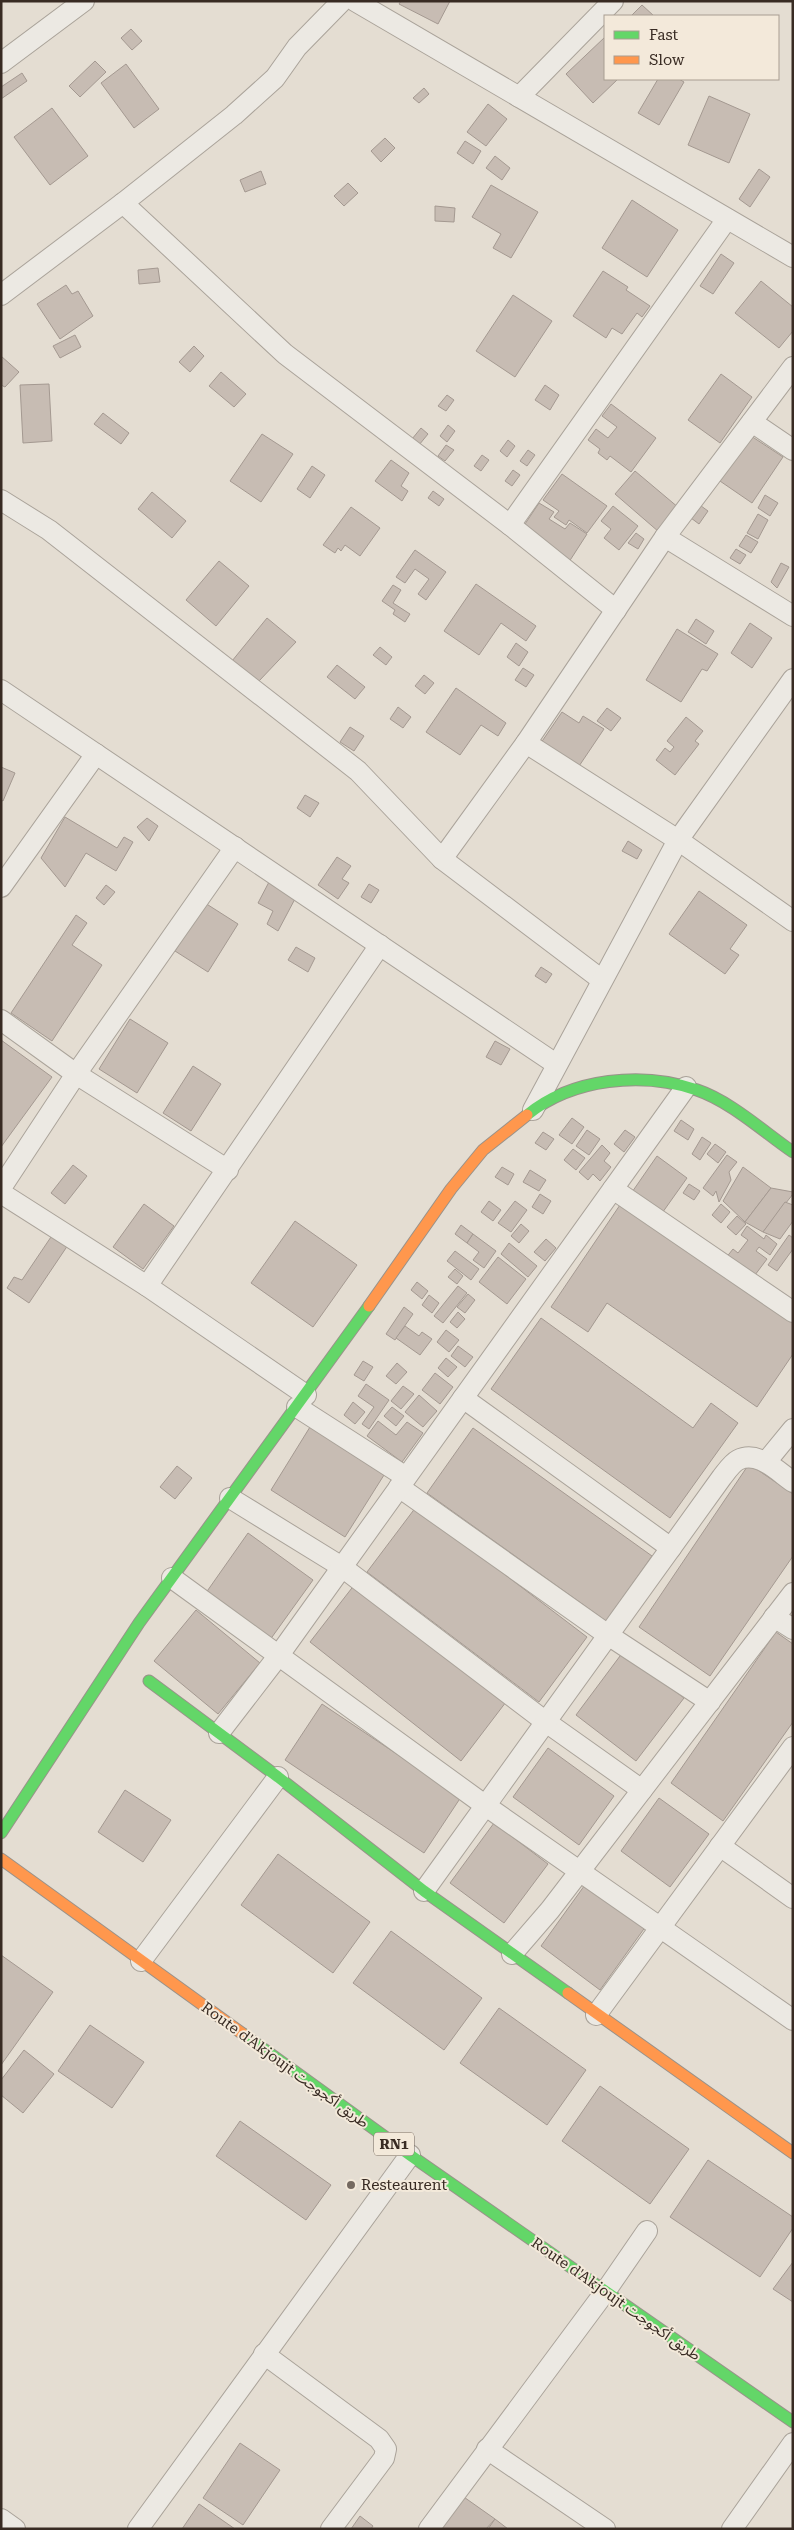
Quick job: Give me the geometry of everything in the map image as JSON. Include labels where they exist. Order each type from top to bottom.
[{"type":"main road","points":[[1,1833],[139,1623],[301,1401],[451,1188],[483,1150],[533,1110],[590,1084],[656,1078],[686,1087],[723,1103],[793,1152]]},
{"type":"main road","points":[[148,1681],[278,1777],[424,1891],[596,2015],[793,2153]]},
{"type":"main road","name":"Route d'Akjoujt طريق أكجوجت","points":[[1,1859],[410,2155],[793,2422]]},
{"type":"street","points":[[1,63],[84,1]]},
{"type":"street","points":[[1,295],[123,203],[234,115],[275,78],[297,48],[342,1]]},
{"type":"street","points":[[354,1],[792,255]]},
{"type":"street","points":[[518,97],[613,1]]},
{"type":"street","points":[[123,203],[285,354],[510,525],[616,610]]},
{"type":"street","points":[[510,525],[727,219]]},
{"type":"street","points":[[442,859],[526,743],[665,537],[793,367]]},
{"type":"street","points":[[752,422],[793,450]]},
{"type":"street","points":[[1,500],[49,530],[358,771],[442,859],[602,980]]},
{"type":"street","points":[[665,537],[793,616]]},
{"type":"street","points":[[533,1110],[556,1064],[678,840],[793,680]]},
{"type":"street","points":[[1,690],[556,1064]]},
{"type":"street","points":[[526,743],[678,840],[793,921]]},
{"type":"street","points":[[1,887],[96,754]]},
{"type":"street","points":[[1,1188],[76,1074],[235,847]]},
{"type":"street","points":[[147,1286],[380,945]]},
{"type":"street","points":[[1,1020],[76,1074],[228,1170]]},
{"type":"street","points":[[219,1733],[279,1655],[686,1087]]},
{"type":"street","points":[[613,1189],[793,1312]]},
{"type":"street","points":[[1,1193],[147,1286],[301,1401],[403,1482],[608,1635],[710,1702]]},
{"type":"street","points":[[463,1398],[671,1548]]},
{"type":"street","points":[[766,1462],[793,1429]]},
{"type":"street","points":[[424,1891],[722,1477],[737,1460],[753,1456],[766,1462],[793,1482]]},
{"type":"street","points":[[230,1498],[342,1567],[546,1722],[642,1790]]},
{"type":"street","points":[[172,1578],[486,1806],[793,2020]]},
{"type":"street","points":[[512,1954],[579,1872],[793,1593]]},
{"type":"street","points":[[774,1617],[793,1629]]},
{"type":"street","points":[[596,2015],[720,1846],[787,1768],[793,1747]]},
{"type":"street","points":[[140,1961],[278,1777]]},
{"type":"street","points":[[720,1846],[793,1898]]},
{"type":"street","points":[[138,2529],[410,2155]]},
{"type":"street","points":[[429,2529],[605,2292],[647,2231]]},
{"type":"street","points":[[264,2354],[384,2444],[384,2458],[331,2529]]},
{"type":"street","points":[[732,2529],[793,2443]]},
{"type":"street","points":[[487,2449],[605,2529]]},
{"type":"street","points":[[1,2519],[15,2529]]},
{"type":"building","points":[[401,1],[450,1],[438,24],[399,4]]},
{"type":"building","points":[[642,5],[653,15],[632,15]]},
{"type":"building","points":[[131,29],[142,41],[132,50],[121,38]]},
{"type":"building","points":[[604,38],[604,80],[617,80],[593,103],[566,74]]},
{"type":"building","points":[[95,61],[106,72],[80,97],[69,86]]},
{"type":"building","points":[[126,64],[159,109],[134,128],[101,83]]},
{"type":"building","points":[[22,73],[27,81],[1,99],[1,87]]},
{"type":"building","points":[[657,80],[681,80],[684,82],[659,125],[638,113]]},
{"type":"building","points":[[424,88],[429,94],[419,103],[413,98]]},
{"type":"building","points":[[709,96],[750,114],[729,163],[688,145]]},
{"type":"building","points":[[488,104],[507,119],[486,146],[467,132]]},
{"type":"building","points":[[52,108],[88,156],[50,185],[14,137]]},
{"type":"building","points":[[385,138],[395,148],[381,162],[371,151]]},
{"type":"building","points":[[465,141],[481,151],[473,164],[457,153]]},
{"type":"building","points":[[495,156],[510,168],[502,180],[486,168]]},
{"type":"building","points":[[759,169],[770,177],[750,207],[739,199]]},
{"type":"building","points":[[261,171],[266,184],[245,192],[240,180]]},
{"type":"building","points":[[348,183],[358,193],[344,206],[334,196]]},
{"type":"building","points":[[491,185],[538,212],[511,258],[493,248],[501,234],[472,217]]},
{"type":"building","points":[[632,200],[678,230],[647,277],[602,248]]},
{"type":"building","points":[[435,206],[455,208],[454,222],[435,221]]},
{"type":"building","points":[[721,254],[734,263],[713,294],[700,286]]},
{"type":"building","points":[[158,268],[160,282],[139,284],[138,270]]},
{"type":"building","points":[[603,271],[628,287],[626,290],[650,306],[642,317],[637,313],[622,334],[612,328],[606,338],[573,316]]},
{"type":"building","points":[[761,281],[793,307],[793,331],[779,348],[735,313]]},
{"type":"building","points":[[66,285],[72,294],[78,291],[93,316],[60,339],[37,304]]},
{"type":"building","points":[[513,295],[552,321],[515,377],[476,351]]},
{"type":"building","points":[[75,335],[81,347],[60,358],[53,346]]},
{"type":"building","points":[[194,346],[204,356],[190,372],[179,362]]},
{"type":"building","points":[[1,356],[19,372],[5,387],[1,385]]},
{"type":"building","points":[[221,372],[246,394],[234,407],[209,386]]},
{"type":"building","points":[[721,374],[752,397],[720,443],[688,420]]},
{"type":"building","points":[[49,384],[52,441],[23,443],[20,385]]},
{"type":"building","points":[[545,385],[559,395],[550,410],[535,400]]},
{"type":"building","points":[[447,395],[454,400],[446,411],[438,406]]},
{"type":"building","points":[[611,404],[656,438],[631,472],[610,456],[607,460],[598,453],[600,449],[588,440],[596,429],[608,438],[617,427],[602,416]]},
{"type":"building","points":[[103,413],[129,433],[121,444],[94,424]]},
{"type":"building","points":[[448,425],[455,431],[447,442],[440,436]]},
{"type":"building","points":[[421,428],[428,434],[419,445],[412,439]]},
{"type":"building","points":[[262,434],[293,454],[261,502],[230,481]]},
{"type":"building","points":[[748,434],[783,457],[752,503],[717,479]]},
{"type":"building","points":[[508,440],[515,446],[507,457],[500,451]]},
{"type":"building","points":[[446,445],[454,450],[445,461],[438,456]]},
{"type":"building","points":[[528,450],[535,455],[527,466],[520,461]]},
{"type":"building","points":[[482,455],[489,460],[481,471],[474,466]]},
{"type":"building","points":[[391,460],[409,473],[401,486],[408,491],[402,501],[375,481]]},
{"type":"building","points":[[312,466],[325,475],[310,498],[297,489]]},
{"type":"building","points":[[513,470],[520,475],[512,486],[505,481]]},
{"type":"building","points":[[635,471],[679,508],[659,532],[615,494]]},
{"type":"building","points":[[562,474],[607,506],[587,533],[569,520],[566,525],[554,517],[559,511],[543,500]]},
{"type":"building","points":[[433,491],[444,499],[439,506],[428,498]]},
{"type":"building","points":[[152,492],[186,521],[172,538],[138,509]]},
{"type":"building","points":[[765,495],[778,503],[770,516],[758,508]]},
{"type":"building","points":[[539,503],[554,512],[549,519],[565,529],[570,523],[587,534],[567,565],[519,533]]},
{"type":"building","points":[[697,503],[708,511],[699,524],[687,515]]},
{"type":"building","points":[[613,506],[638,526],[619,550],[604,538],[611,529],[601,521]]},
{"type":"building","points":[[351,507],[380,528],[360,556],[345,545],[341,551],[338,548],[335,553],[323,545]]},
{"type":"building","points":[[758,514],[768,520],[758,539],[747,533]]},
{"type":"building","points":[[636,533],[644,539],[638,549],[628,543]]},
{"type":"building","points":[[746,535],[758,542],[751,553],[739,546]]},
{"type":"building","points":[[736,549],[746,555],[740,564],[730,558]]},
{"type":"building","points":[[415,550],[446,572],[426,600],[418,594],[429,579],[415,569],[405,583],[396,577]]},
{"type":"building","points":[[219,561],[249,586],[216,626],[186,600]]},
{"type":"building","points":[[781,563],[789,567],[777,588],[771,582]]},
{"type":"building","points":[[476,584],[536,626],[526,641],[501,623],[479,655],[444,631]]},
{"type":"building","points":[[393,585],[401,590],[393,603],[410,614],[405,622],[393,614],[395,610],[382,601]]},
{"type":"building","points":[[267,618],[296,642],[259,681],[232,661]]},
{"type":"building","points":[[696,619],[714,631],[706,644],[688,632]]},
{"type":"building","points":[[750,623],[772,638],[752,668],[731,653]]},
{"type":"building","points":[[677,629],[718,654],[707,671],[702,669],[681,702],[646,680]]},
{"type":"building","points":[[516,643],[528,652],[519,666],[507,657]]},
{"type":"building","points":[[380,647],[392,657],[386,665],[373,655]]},
{"type":"building","points":[[337,665],[365,687],[355,699],[327,677]]},
{"type":"building","points":[[523,668],[534,675],[526,687],[515,680]]},
{"type":"building","points":[[424,675],[434,683],[425,694],[415,686]]},
{"type":"building","points":[[456,688],[506,723],[498,736],[481,725],[460,755],[426,732]]},
{"type":"building","points":[[398,707],[411,717],[403,728],[390,719]]},
{"type":"building","points":[[607,708],[621,718],[611,731],[597,721]]},
{"type":"building","points":[[562,712],[579,723],[583,716],[604,729],[571,778],[534,753]]},
{"type":"building","points":[[686,717],[703,731],[695,741],[699,744],[675,775],[656,760],[665,748],[670,752],[674,747],[667,741]]},
{"type":"building","points":[[350,727],[364,736],[354,751],[340,742]]},
{"type":"building","points":[[1,767],[15,773],[3,801],[1,800]]},
{"type":"building","points":[[305,795],[319,803],[310,817],[297,808]]},
{"type":"building","points":[[65,817],[117,848],[124,837],[133,842],[116,871],[86,853],[65,887],[41,858]]},
{"type":"building","points":[[147,818],[158,826],[149,841],[137,827]]},
{"type":"building","points":[[628,841],[642,850],[637,859],[622,851]]},
{"type":"building","points":[[337,857],[351,866],[342,879],[349,883],[338,899],[318,885]]},
{"type":"building","points":[[269,882],[296,897],[278,931],[267,924],[273,911],[258,903]]},
{"type":"building","points":[[369,884],[379,890],[371,903],[361,897]]},
{"type":"building","points":[[106,885],[115,892],[104,905],[96,898]]},
{"type":"building","points":[[699,891],[747,925],[730,949],[739,955],[725,974],[669,934]]},
{"type":"building","points":[[205,903],[238,924],[208,972],[175,951]]},
{"type":"building","points":[[76,915],[87,923],[72,945],[102,965],[52,1041],[11,1013]]},
{"type":"building","points":[[296,947],[315,958],[308,972],[288,960]]},
{"type":"building","points":[[541,967],[552,974],[546,983],[535,976]]},
{"type":"building","points":[[130,1019],[168,1043],[137,1093],[99,1069]]},
{"type":"building","points":[[1,1040],[52,1077],[1,1147]]},
{"type":"building","points":[[495,1041],[510,1049],[501,1065],[486,1057]]},
{"type":"building","points":[[193,1066],[221,1084],[191,1131],[163,1113]]},
{"type":"building","points":[[572,1118],[584,1127],[572,1144],[559,1135]]},
{"type":"building","points":[[681,1120],[694,1129],[688,1140],[674,1131]]},
{"type":"building","points":[[587,1130],[600,1139],[589,1155],[576,1146]]},
{"type":"building","points":[[625,1130],[635,1137],[624,1152],[614,1144]]},
{"type":"building","points":[[543,1132],[554,1139],[546,1150],[535,1143]]},
{"type":"building","points":[[702,1137],[711,1143],[700,1160],[692,1154]]},
{"type":"building","points":[[715,1144],[726,1152],[718,1163],[707,1154]]},
{"type":"building","points":[[602,1145],[610,1153],[604,1161],[611,1167],[600,1181],[593,1174],[588,1180],[579,1172]]},
{"type":"building","points":[[573,1149],[585,1158],[576,1170],[564,1160]]},
{"type":"building","points":[[727,1155],[737,1162],[729,1172],[731,1180],[719,1202],[716,1191],[713,1196],[703,1188]]},
{"type":"building","points":[[657,1156],[687,1178],[660,1216],[630,1195]]},
{"type":"building","points":[[73,1165],[87,1176],[65,1204],[51,1193]]},
{"type":"building","points":[[502,1167],[514,1174],[508,1185],[495,1177]]},
{"type":"building","points":[[743,1167],[771,1188],[745,1222],[723,1201]]},
{"type":"building","points":[[530,1170],[546,1180],[539,1191],[523,1182]]},
{"type":"building","points":[[689,1184],[700,1191],[694,1200],[683,1193]]},
{"type":"building","points":[[771,1188],[793,1192],[793,1194],[763,1232],[745,1222]]},
{"type":"building","points":[[540,1194],[551,1201],[543,1214],[532,1207]]},
{"type":"building","points":[[489,1201],[501,1210],[493,1221],[481,1212]]},
{"type":"building","points":[[515,1201],[527,1210],[511,1232],[498,1223]]},
{"type":"building","points":[[622,1202],[793,1320],[793,1354],[757,1407],[607,1303],[588,1332],[551,1307]]},
{"type":"building","points":[[785,1202],[793,1205],[793,1221],[780,1239],[763,1232]]},
{"type":"building","points":[[144,1204],[174,1226],[143,1269],[113,1247]]},
{"type":"building","points":[[721,1204],[730,1212],[721,1223],[712,1215]]},
{"type":"building","points":[[737,1216],[746,1224],[736,1235],[727,1227]]},
{"type":"building","points":[[295,1221],[357,1265],[313,1327],[251,1283]]},
{"type":"building","points":[[521,1224],[529,1231],[519,1243],[511,1236]]},
{"type":"building","points":[[461,1225],[473,1234],[467,1243],[455,1234]]},
{"type":"building","points":[[747,1226],[764,1239],[766,1235],[777,1244],[770,1255],[759,1247],[756,1251],[767,1259],[752,1279],[725,1259],[733,1249],[738,1253],[748,1240],[741,1235]]},
{"type":"building","points":[[53,1234],[68,1245],[29,1303],[7,1288],[14,1277],[22,1280]]},
{"type":"building","points":[[473,1234],[496,1251],[484,1268],[473,1260],[479,1252],[467,1243]]},
{"type":"building","points":[[789,1235],[793,1238],[793,1249],[777,1271],[768,1265]]},
{"type":"building","points":[[546,1239],[556,1248],[545,1261],[534,1252]]},
{"type":"building","points":[[509,1243],[537,1266],[528,1277],[501,1254]]},
{"type":"building","points":[[455,1251],[479,1269],[471,1280],[447,1261]]},
{"type":"building","points":[[498,1257],[526,1279],[507,1304],[479,1282]]},
{"type":"building","points":[[455,1269],[463,1276],[457,1284],[448,1277]]},
{"type":"building","points":[[417,1282],[428,1291],[422,1299],[411,1290]]},
{"type":"building","points":[[458,1286],[467,1293],[443,1323],[434,1316]]},
{"type":"building","points":[[468,1294],[475,1300],[465,1313],[457,1307]]},
{"type":"building","points":[[429,1295],[439,1303],[432,1313],[422,1305]]},
{"type":"building","points":[[404,1307],[413,1314],[395,1340],[386,1334]]},
{"type":"building","points":[[458,1312],[465,1319],[457,1328],[450,1322]]},
{"type":"building","points":[[541,1318],[693,1428],[711,1403],[738,1423],[670,1518],[491,1389]]},
{"type":"building","points":[[405,1326],[419,1336],[422,1332],[432,1339],[420,1355],[396,1338]]},
{"type":"building","points":[[446,1330],[459,1340],[449,1352],[437,1342]]},
{"type":"building","points":[[458,1346],[473,1357],[465,1367],[451,1356]]},
{"type":"building","points":[[446,1358],[457,1367],[448,1377],[438,1368]]},
{"type":"building","points":[[363,1361],[373,1367],[364,1381],[354,1375]]},
{"type":"building","points":[[397,1363],[407,1372],[396,1384],[386,1376]]},
{"type":"building","points":[[435,1373],[453,1387],[440,1404],[422,1390]]},
{"type":"building","points":[[366,1384],[389,1400],[369,1429],[362,1424],[374,1407],[358,1396]]},
{"type":"building","points":[[403,1386],[414,1394],[401,1409],[391,1401]]},
{"type":"building","points":[[419,1395],[437,1411],[423,1427],[405,1412]]},
{"type":"building","points":[[353,1402],[365,1412],[355,1424],[344,1415]]},
{"type":"building","points":[[392,1407],[404,1416],[396,1426],[384,1416]]},
{"type":"building","points":[[378,1421],[396,1435],[407,1422],[423,1433],[402,1462],[367,1436]]},
{"type":"building","points":[[310,1427],[384,1475],[345,1537],[271,1490]]},
{"type":"building","points":[[473,1428],[652,1556],[606,1621],[427,1493]]},
{"type":"building","points":[[749,1464],[793,1494],[793,1556],[710,1676],[639,1627]]},
{"type":"building","points":[[177,1466],[192,1478],[175,1499],[160,1487]]},
{"type":"building","points":[[416,1507],[587,1637],[539,1702],[367,1572]]},
{"type":"building","points":[[248,1533],[313,1580],[267,1644],[203,1597]]},
{"type":"building","points":[[355,1584],[506,1702],[461,1761],[310,1642]]},
{"type":"building","points":[[196,1610],[260,1663],[218,1714],[154,1661]]},
{"type":"building","points":[[776,1632],[793,1644],[793,1722],[723,1821],[671,1783]]},
{"type":"building","points":[[623,1652],[684,1698],[636,1761],[576,1715]]},
{"type":"building","points":[[322,1704],[461,1797],[424,1853],[285,1760]]},
{"type":"building","points":[[548,1748],[614,1796],[579,1845],[513,1797]]},
{"type":"building","points":[[125,1790],[171,1820],[143,1862],[98,1832]]},
{"type":"building","points":[[659,1798],[709,1834],[670,1887],[621,1851]]},
{"type":"building","points":[[494,1823],[548,1864],[504,1923],[450,1883]]},
{"type":"building","points":[[278,1854],[370,1922],[333,1973],[241,1905]]},
{"type":"building","points":[[587,1882],[646,1926],[600,1990],[541,1946]]},
{"type":"building","points":[[391,1931],[482,1998],[444,2050],[353,1983]]},
{"type":"building","points":[[1,1955],[53,1992],[1,2065]]},
{"type":"building","points":[[499,2008],[586,2070],[547,2125],[460,2063]]},
{"type":"building","points":[[90,2025],[144,2062],[112,2108],[58,2071]]},
{"type":"building","points":[[24,2050],[54,2074],[23,2113],[1,2095],[1,2080]]},
{"type":"building","points":[[600,2086],[689,2149],[650,2204],[562,2141]]},
{"type":"building","points":[[240,2121],[331,2185],[306,2220],[216,2156]]},
{"type":"building","points":[[708,2160],[793,2217],[793,2228],[760,2277],[670,2217]]},
{"type":"building","points":[[793,2262],[793,2302],[773,2289]]},
{"type":"building","points":[[240,2443],[280,2470],[243,2525],[203,2498]]},
{"type":"building","points":[[461,2495],[495,2519],[486,2529],[437,2529]]},
{"type":"building","points":[[199,2504],[235,2529],[182,2529]]},
{"type":"building","points":[[360,2516],[373,2526],[371,2529],[351,2529]]},
{"type":"building","points":[[495,2519],[508,2529],[488,2529]]},
{"type":"traffic: fast","points":[[527,1115],[565,1093],[586,1086],[631,1080],[676,1084],[697,1090],[722,1102],[793,1152]]},
{"type":"traffic: fast","points":[[1,1833],[139,1623],[369,1306]]},
{"type":"traffic: fast","points":[[149,1681],[278,1777],[424,1891],[568,1993]]},
{"type":"traffic: fast","points":[[243,2034],[410,2155],[793,2422]]},
{"type":"traffic: slow","points":[[369,1306],[451,1189],[483,1150],[527,1115]]},
{"type":"traffic: slow","points":[[1,1859],[243,2034]]},
{"type":"traffic: slow","points":[[568,1993],[793,2153]]},
{"type":"place","name":"Resteaurent","points":[[351,2185]]}]
